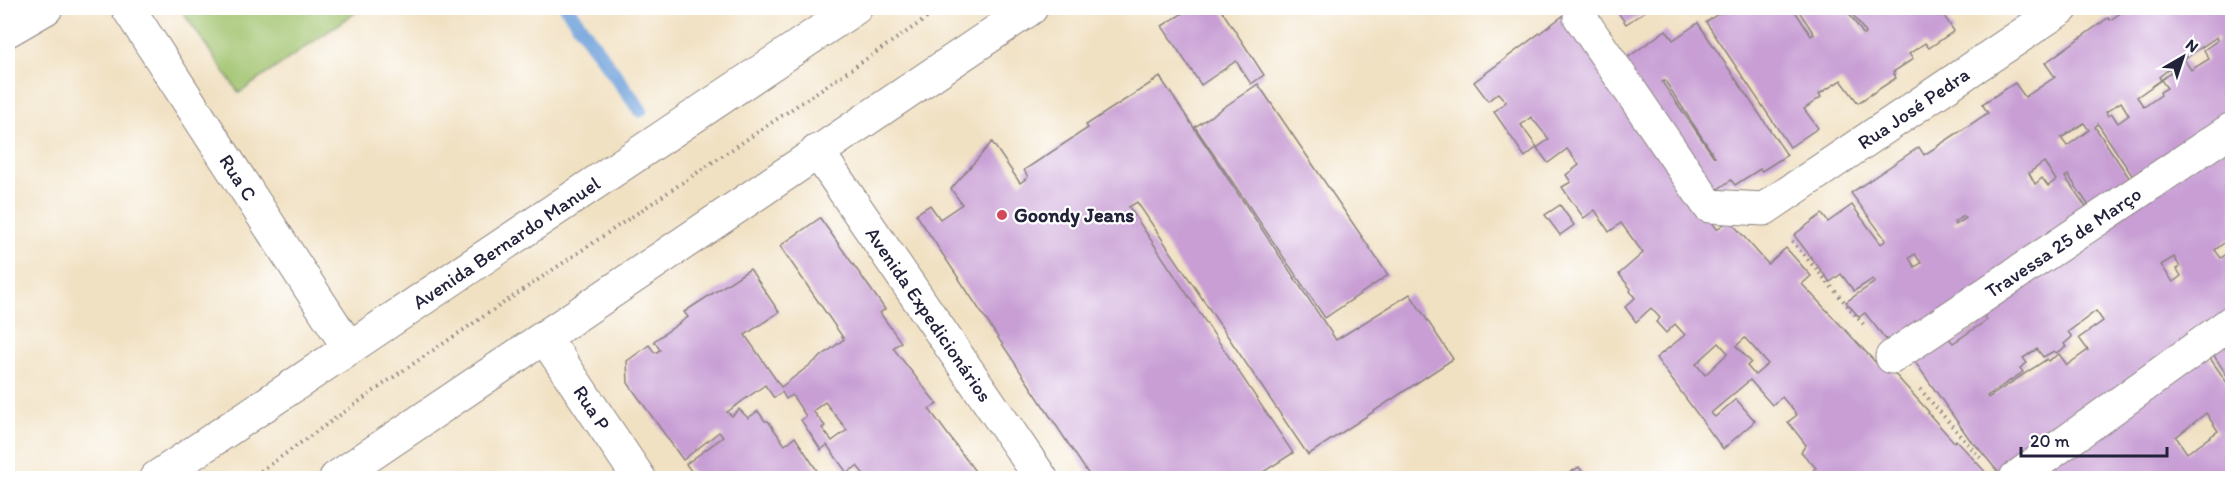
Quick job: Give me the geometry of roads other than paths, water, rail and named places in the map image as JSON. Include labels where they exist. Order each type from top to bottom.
[{"type":"street","points":[[8,30],[46,8]]},
{"type":"street","name":"Rua C","points":[[128,8],[350,348]]},
{"type":"street","name":"Avenida Bernardo Manuel","points":[[156,478],[855,8]]},
{"type":"street","points":[[336,478],[1031,8]]},
{"type":"street","name":"Rua José Pedra","points":[[1580,18],[1709,206],[1764,209],[2062,8]]},
{"type":"street","name":"Travessa 25 de Março","points":[[1892,357],[2232,129]]},
{"type":"street","name":"Avenida Expedicionários","points":[[817,151],[1041,478]]},
{"type":"street","points":[[2016,478],[2232,322]]},
{"type":"street","name":"Rua P","points":[[545,338],[639,478]]},
{"type":"waterway","points":[[567,8],[640,110]]},
{"type":"place","name":"Goondy Jeans","points":[[1002,215]]}]
